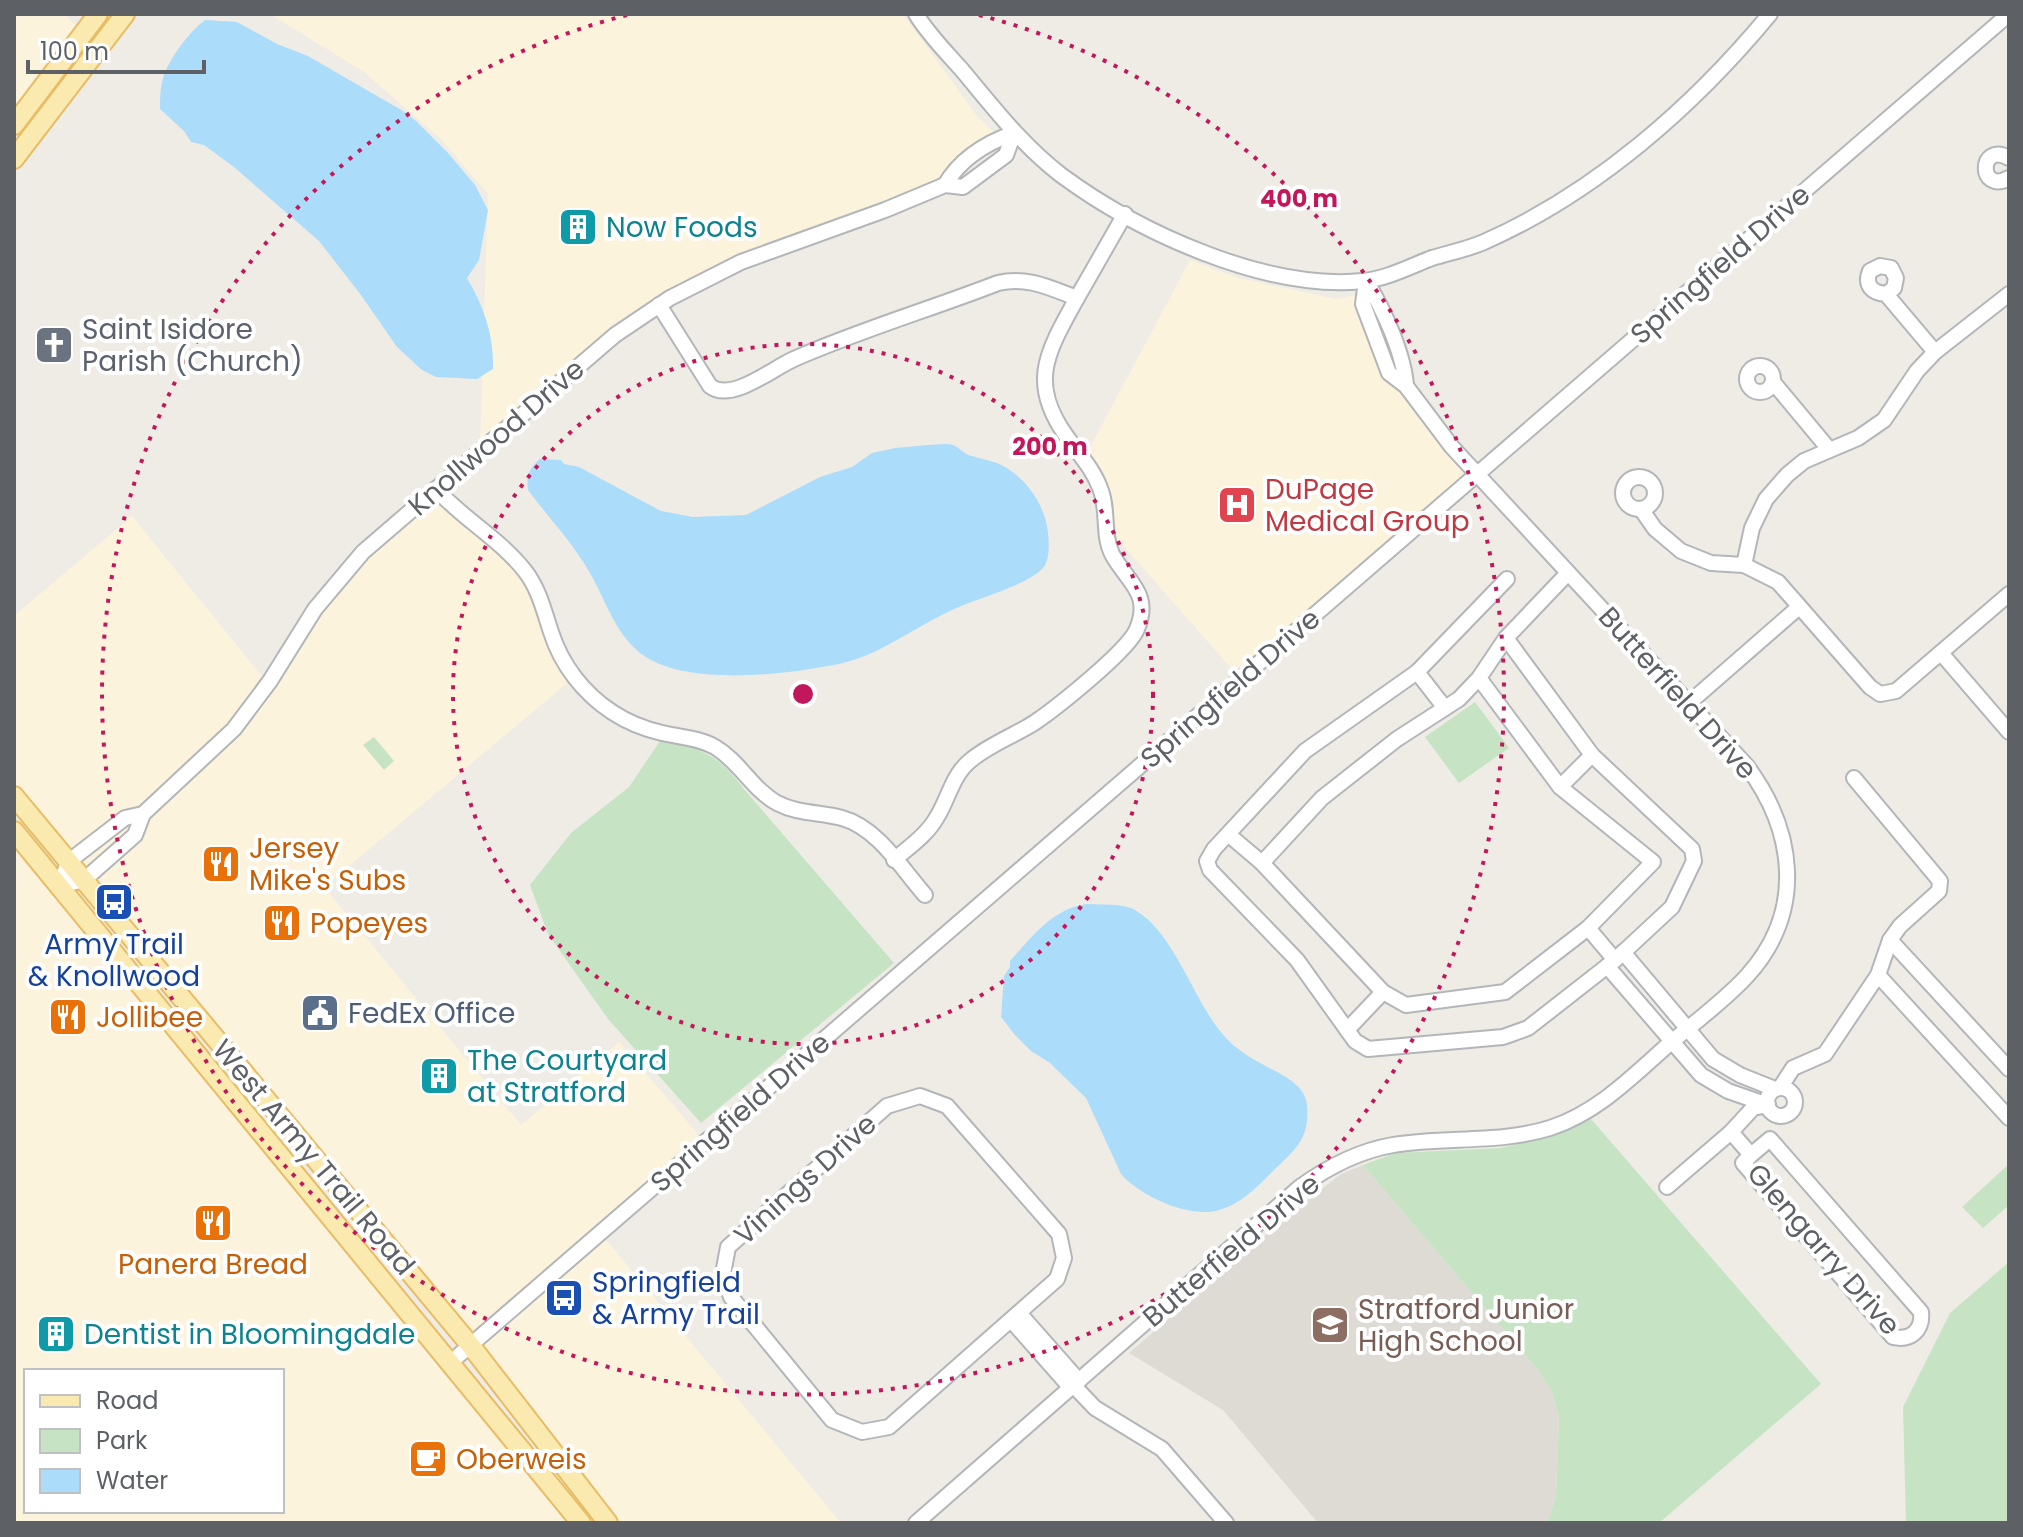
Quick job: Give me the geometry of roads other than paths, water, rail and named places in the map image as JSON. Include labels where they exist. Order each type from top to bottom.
[{"type":"main road","points":[[14,125],[98,14],[120,20],[14,159]]},
{"type":"main road","name":"West Army Trail Road","points":[[14,796],[471,1346],[608,1523]]},
{"type":"main road","name":"West Army Trail Road","points":[[14,831],[581,1523]]},
{"type":"street","points":[[916,14],[1014,133],[1061,174],[1162,234],[1215,257],[1281,277],[1308,281],[1366,281],[1482,243],[1562,199],[1644,141],[1737,53],[1770,14]]},
{"type":"street","name":"Springfield Drive","points":[[451,1362],[2009,14]]},
{"type":"street","name":"Knollwood Drive","points":[[945,185],[953,171],[985,143],[1014,133]]},
{"type":"street","name":"Knollwood Drive","points":[[60,886],[84,880],[135,835],[143,814],[234,729],[261,695],[309,618],[363,552],[598,348],[686,288],[741,262],[945,185],[963,187],[1006,155],[1014,133]]},
{"type":"street","points":[[2009,158],[1994,155],[1989,158],[1985,168],[1989,178],[1994,181],[2009,178]]},
{"type":"street","points":[[894,860],[937,818],[956,777],[969,762],[1036,722],[1123,649],[1136,633],[1142,615],[1141,600],[1108,544],[1106,509],[1101,491],[1095,476],[1055,421],[1047,404],[1045,386],[1046,363],[1054,341],[1125,214]]},
{"type":"street","points":[[659,305],[710,386],[724,392],[739,388],[793,359],[998,283],[1032,281],[1077,298]]},
{"type":"street","name":"Butterfield Drive","points":[[916,1523],[1300,1187],[1321,1172],[1348,1158],[1394,1145],[1528,1134],[1560,1124],[1596,1105],[1733,989],[1759,961],[1776,928],[1789,873],[1779,819],[1765,789],[1443,436],[1406,386],[1405,365],[1381,306],[1366,281]]},
{"type":"street","points":[[1886,294],[1935,352]]},
{"type":"street","points":[[1744,565],[1752,528],[1766,499],[1787,475],[1804,461],[1828,448],[1858,438],[1884,420],[1902,389],[1935,352],[2009,294]]},
{"type":"street","points":[[1773,382],[1828,448]]},
{"type":"street","points":[[436,489],[526,572],[543,606],[564,664],[599,702],[643,727],[693,738],[714,747],[732,760],[761,793],[780,805],[858,824],[874,837],[925,895]]},
{"type":"street","points":[[1641,509],[1655,529],[1681,551],[1711,563],[1744,565],[1778,582],[1870,687],[1884,694],[1896,691],[2009,594]]},
{"type":"street","points":[[1262,863],[1322,798],[1397,739],[1459,699],[1479,678],[1506,638],[1568,573]]},
{"type":"street","points":[[1506,638],[1592,755],[1692,849],[1694,861],[1672,907],[1615,959],[1528,1028],[1503,1037],[1368,1049],[1355,1041],[1297,960],[1210,870],[1207,861],[1305,751],[1417,672],[1507,579]]},
{"type":"street","points":[[1689,703],[1799,607]]},
{"type":"street","points":[[1941,653],[2009,732]]},
{"type":"street","points":[[1417,672],[1445,708]]},
{"type":"street","points":[[1229,835],[1262,863],[1383,992],[1406,1005],[1505,992],[1588,928],[1653,862],[1560,787],[1479,678]]},
{"type":"street","points":[[1560,787],[1592,755]]},
{"type":"street","points":[[1768,1105],[1769,1096],[1793,1068],[1825,1054],[1878,975],[1890,940],[1900,926],[1939,891],[1940,881],[1854,778]]},
{"type":"street","name":"Knollwood Drive","points":[[68,862],[125,818],[143,814]]},
{"type":"street","points":[[60,886],[68,862]]},
{"type":"street","points":[[1588,928],[1713,1059],[1740,1075],[1777,1089]]},
{"type":"street","points":[[1890,940],[2009,1069]]},
{"type":"street","name":"Glengarry Drive","points":[[1615,959],[1672,1041],[1701,1075],[1728,1091],[1768,1105],[1781,1116],[1793,1110],[1795,1101],[1792,1093],[1777,1089]]},
{"type":"street","points":[[1878,975],[2009,1118]]},
{"type":"street","points":[[1347,1030],[1383,992]]},
{"type":"street","name":"Vinings Drive","points":[[920,1096],[947,1106],[1059,1234],[1064,1258],[1057,1279],[1015,1317],[889,1427],[862,1432],[832,1420],[731,1297],[723,1274],[728,1247],[887,1106],[920,1096]]},
{"type":"street","name":"Glengarry Drive","points":[[1667,1187],[1731,1132],[1753,1108],[1768,1105]]},
{"type":"street","name":"Glengarry Drive","points":[[1731,1132],[1751,1155]]},
{"type":"street","name":"Glengarry Drive","points":[[1770,1139],[1921,1312],[1917,1331],[1906,1338],[1893,1337],[1743,1163],[1751,1155],[1770,1139]]},
{"type":"street","points":[[1015,1317],[1095,1408],[1162,1449],[1226,1523]]},
{"type":"water","points":[[205,20],[237,22],[277,44],[308,56],[403,111],[448,153],[475,185],[488,210],[479,260],[467,278],[487,322],[493,369],[477,379],[436,377],[422,370],[397,347],[319,241],[234,167],[204,145],[191,142],[184,131],[160,109],[161,86],[168,66],[185,40]]},
{"type":"water","points":[[944,444],[997,463],[1025,483],[1038,501],[1046,522],[1048,552],[1043,568],[1012,587],[950,611],[860,658],[773,674],[690,672],[646,657],[620,630],[590,573],[528,490],[527,481],[531,469],[540,459],[561,460],[661,511],[693,517],[746,515],[820,477],[852,467],[872,453]]},
{"type":"water","points":[[1087,904],[1130,908],[1149,921],[1162,935],[1226,1038],[1252,1059],[1291,1081],[1305,1096],[1306,1127],[1299,1143],[1255,1189],[1227,1207],[1207,1212],[1180,1208],[1166,1204],[1129,1182],[1121,1174],[1086,1098],[1050,1063],[1031,1051],[1001,1017],[1004,976],[1010,961],[1053,918]]},
{"type":"place","name":"Now Foods","points":[[578,227]]},
{"type":"place","name":"Saint Isidore Parish (Church)","points":[[54,345]]},
{"type":"place","name":"DuPage Medical Group","points":[[1237,505]]},
{"type":"place","name":"Jersey Mike's Subs","points":[[221,864]]},
{"type":"place","name":"Army Trail & Knollwood","points":[[114,902]]},
{"type":"place","name":"Popeyes","points":[[282,923]]},
{"type":"place","name":"FedEx Office","points":[[320,1013]]},
{"type":"place","name":"Jollibee","points":[[68,1017]]},
{"type":"place","name":"The Courtyard at Stratford","points":[[439,1076]]},
{"type":"place","name":"Panera Bread","points":[[213,1223]]},
{"type":"place","name":"Springfield & Army Trail","points":[[564,1298]]},
{"type":"place","name":"Stratford Junior High School","points":[[1330,1325]]},
{"type":"place","name":"Dentist in Bloomingdale","points":[[56,1334]]},
{"type":"place","name":"Oberweis","points":[[428,1459]]}]
